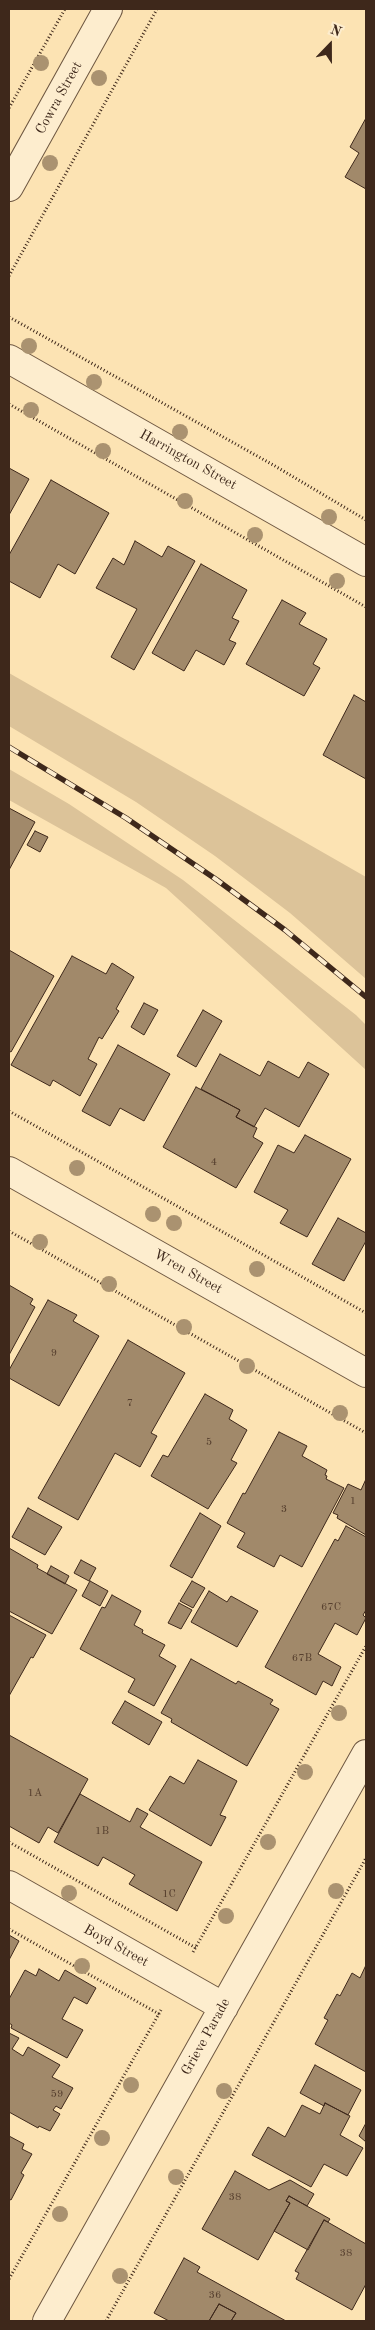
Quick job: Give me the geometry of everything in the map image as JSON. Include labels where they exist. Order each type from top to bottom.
[{"type":"street","name":"Cowra Street","points":[[9,187],[108,9]]},
{"type":"street","name":"Harrington Street","points":[[9,359],[366,562]]},
{"type":"street","name":"Wren Street","points":[[9,1171],[366,1373]]},
{"type":"street","name":"Grieve Parade","points":[[47,2321],[366,1754]]},
{"type":"street","name":"Boyd Street","points":[[9,1885],[224,2006]]},
{"type":"path","points":[[9,108],[65,9]]},
{"type":"path","points":[[9,276],[157,9]]},
{"type":"path","points":[[9,317],[275,466],[366,520]]},
{"type":"path","points":[[9,404],[366,607]]},
{"type":"path","points":[[9,1111],[366,1313]]},
{"type":"path","points":[[9,1231],[366,1433]]},
{"type":"path","points":[[9,1842],[196,1948]]},
{"type":"path","points":[[106,2321],[366,1858]]},
{"type":"path","points":[[9,1929],[159,2014]]},
{"type":"shaded area","points":[[9,673],[366,877],[366,979],[290,913],[215,856],[136,802],[9,726]]},
{"type":"shaded area","points":[[9,769],[69,804],[183,880],[356,1015],[366,1025],[366,1070],[166,888],[9,800]]},
{"type":"building","points":[[366,118],[366,189],[345,177],[359,153],[350,147]]},
{"type":"building","points":[[9,468],[29,479],[9,515]]},
{"type":"building","points":[[51,480],[109,513],[75,574],[58,564],[40,598],[9,581],[9,555]]},
{"type":"building","points":[[135,541],[162,557],[168,546],[195,561],[134,670],[111,657],[137,609],[96,588],[113,558],[124,565]]},
{"type":"building","points":[[201,564],[247,590],[232,618],[239,621],[229,640],[236,643],[224,665],[196,650],[184,671],[152,653]]},
{"type":"building","points":[[282,600],[306,613],[299,624],[327,639],[313,664],[320,668],[304,696],[246,664]]},
{"type":"building","points":[[354,695],[366,702],[366,779],[323,755]]},
{"type":"building","points":[[9,808],[35,822],[9,870]]},
{"type":"building","points":[[35,831],[48,837],[40,852],[27,845]]},
{"type":"building","points":[[9,950],[54,976],[11,1052],[9,1051]]},
{"type":"building","points":[[72,956],[106,974],[112,963],[134,977],[116,1009],[119,1011],[102,1039],[99,1037],[88,1059],[97,1064],[80,1096],[53,1080],[50,1086],[11,1065]]},
{"type":"building","points":[[144,1003],[158,1010],[144,1035],[131,1027]]},
{"type":"building","points":[[203,1010],[222,1021],[196,1067],[177,1056]]},
{"type":"building","points":[[118,1045],[170,1074],[144,1121],[120,1108],[110,1126],[82,1111]]},
{"type":"building","points":[[220,1054],[260,1076],[268,1061],[299,1078],[308,1062],[329,1074],[299,1127],[265,1108],[254,1127],[236,1117],[240,1110],[201,1089]]},
{"type":"building","points":[[196,1087],[240,1110],[236,1117],[257,1128],[253,1137],[263,1143],[236,1188],[163,1147]]},
{"type":"building","points":[[305,1135],[351,1159],[307,1237],[280,1223],[288,1210],[254,1192],[278,1145],[294,1153]]},
{"type":"building","points":[[338,1218],[366,1233],[366,1241],[344,1281],[312,1264]]},
{"type":"building","points":[[9,1285],[33,1299],[30,1304],[35,1307],[9,1355]]},
{"type":"building","points":[[48,1300],[77,1315],[73,1321],[99,1336],[59,1406],[9,1378],[9,1370]]},
{"type":"building","points":[[128,1340],[185,1373],[151,1433],[157,1436],[140,1467],[115,1453],[78,1520],[38,1498]]},
{"type":"building","points":[[205,1394],[233,1410],[229,1419],[247,1430],[231,1460],[237,1463],[208,1509],[151,1476],[163,1455],[168,1457]]},
{"type":"building","points":[[279,1432],[307,1446],[302,1456],[327,1470],[326,1479],[344,1488],[302,1567],[280,1555],[274,1567],[237,1547],[245,1533],[227,1523]]},
{"type":"building","points":[[366,1479],[366,1535],[337,1518],[338,1515],[333,1513],[348,1484],[361,1490]]},
{"type":"building","points":[[28,1508],[62,1527],[45,1555],[12,1537]]},
{"type":"building","points":[[200,1513],[221,1526],[192,1578],[170,1566]]},
{"type":"building","points":[[346,1526],[366,1537],[366,1610],[363,1615],[366,1618],[357,1635],[335,1623],[318,1654],[341,1667],[332,1686],[323,1681],[316,1695],[265,1667],[335,1539],[338,1541]]},
{"type":"building","points":[[9,1548],[38,1565],[37,1568],[77,1590],[52,1634],[9,1611]]},
{"type":"building","points":[[81,1560],[96,1568],[89,1581],[74,1573]]},
{"type":"building","points":[[51,1566],[69,1576],[65,1584],[47,1574]]},
{"type":"building","points":[[90,1581],[108,1591],[100,1606],[82,1596]]},
{"type":"building","points":[[192,1581],[205,1588],[193,1608],[180,1601]]},
{"type":"building","points":[[209,1591],[227,1602],[231,1596],[258,1611],[237,1647],[191,1622]]},
{"type":"building","points":[[112,1595],[141,1611],[134,1625],[143,1630],[142,1633],[165,1645],[159,1656],[176,1666],[154,1706],[128,1692],[135,1679],[80,1649],[102,1607],[105,1608]]},
{"type":"building","points":[[179,1603],[192,1610],[181,1629],[168,1623]]},
{"type":"building","points":[[9,1615],[46,1635],[9,1696]]},
{"type":"building","points":[[191,1659],[236,1684],[238,1681],[273,1700],[270,1704],[279,1709],[247,1766],[171,1722],[172,1719],[161,1713]]},
{"type":"building","points":[[125,1701],[162,1722],[149,1745],[112,1723]]},
{"type":"building","points":[[9,1735],[88,1779],[58,1833],[48,1827],[39,1843],[9,1826]]},
{"type":"building","points":[[198,1760],[237,1781],[220,1815],[226,1817],[211,1846],[149,1810],[170,1776],[184,1784]]},
{"type":"building","points":[[80,1794],[130,1822],[137,1808],[148,1814],[140,1827],[202,1862],[177,1911],[129,1884],[135,1875],[103,1857],[98,1866],[54,1842]]},
{"type":"building","points":[[9,1935],[19,1941],[9,1960]]},
{"type":"building","points":[[366,1965],[366,2072],[315,2044],[328,2020],[324,2018],[337,1994],[340,1996],[352,1973],[360,1978]]},
{"type":"building","points":[[39,1969],[59,1981],[65,1970],[96,1988],[87,2004],[74,1997],[62,2019],[83,2030],[67,2058],[11,2028],[12,2025],[9,2023],[9,1999],[25,1970],[36,1976]]},
{"type":"building","points":[[9,2033],[19,2038],[12,2049],[23,2056],[28,2047],[60,2065],[52,2077],[73,2088],[61,2109],[56,2106],[53,2110],[60,2114],[50,2131],[39,2126],[38,2128],[9,2112]]},
{"type":"building","points":[[315,2065],[361,2090],[348,2115],[325,2103],[324,2106],[300,2093]]},
{"type":"building","points":[[325,2103],[350,2116],[340,2135],[363,2148],[347,2176],[324,2164],[311,2187],[252,2155],[268,2127],[285,2137],[302,2105],[320,2114]]},
{"type":"building","points":[[366,2123],[366,2142],[359,2136]]},
{"type":"building","points":[[9,2136],[24,2144],[22,2149],[32,2154],[21,2173],[24,2175],[11,2200],[9,2199]]},
{"type":"building","points":[[235,2171],[269,2190],[290,2180],[314,2194],[307,2206],[289,2196],[286,2201],[290,2203],[258,2260],[202,2229]]},
{"type":"building","points":[[289,2196],[330,2219],[328,2222],[324,2220],[308,2250],[274,2231],[290,2203],[286,2201]]},
{"type":"building","points":[[324,2220],[366,2244],[366,2284],[352,2310],[296,2279],[299,2273],[295,2271]]},
{"type":"building","points":[[184,2258],[200,2267],[197,2272],[286,2321],[231,2321],[236,2313],[219,2304],[209,2321],[169,2321],[154,2313]]},
{"type":"building","points":[[219,2304],[236,2313],[231,2321],[209,2321]]},
{"type":"railway","points":[[9,747],[126,818],[217,880],[285,930],[366,997]]}]
